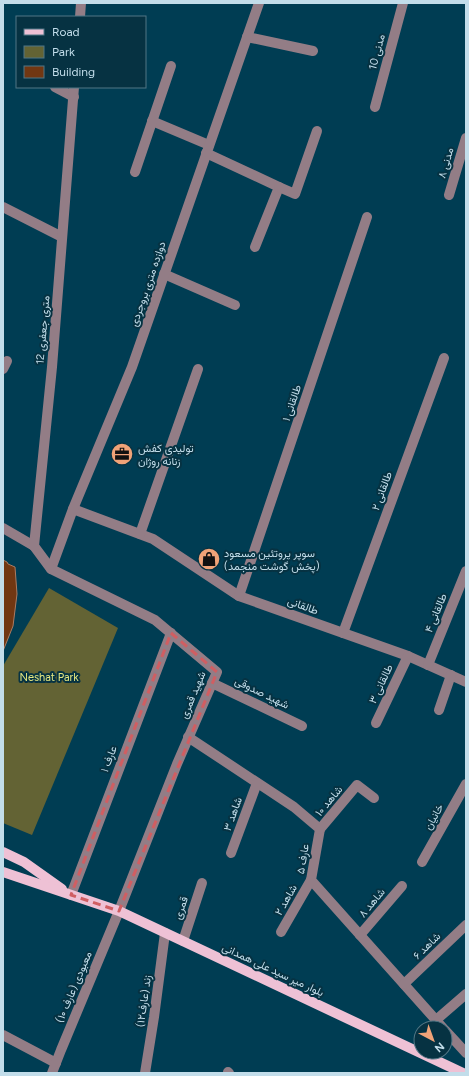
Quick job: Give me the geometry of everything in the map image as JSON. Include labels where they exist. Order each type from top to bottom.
[{"type":"main road","name":"بلوار میر سید علی همدانی","points":[[3,854],[24,862],[71,895]]},
{"type":"main road","name":"بلوار میر سید علی همدانی","points":[[3,872],[119,911],[463,1073]]},
{"type":"street","points":[[80,16],[81,3]]},
{"type":"street","name":"دوازده متری بروجردی","points":[[51,569],[72,509],[132,367],[259,3]]},
{"type":"street","name":"مدنی 10","points":[[375,107],[403,3]]},
{"type":"street","points":[[247,37],[313,51]]},
{"type":"street","points":[[135,172],[171,66]]},
{"type":"street","points":[[59,88],[74,92]]},
{"type":"street","name":"12 متری جعفری","points":[[34,546],[51,375],[74,92]]},
{"type":"street","points":[[152,121],[278,187],[295,194],[317,131]]},
{"type":"street","name":"مدنی ۸","points":[[449,195],[466,141]]},
{"type":"street","points":[[255,247],[278,187]]},
{"type":"street","points":[[3,207],[62,237]]},
{"type":"street","name":"طالقانی ۱","points":[[239,596],[367,217]]},
{"type":"street","points":[[164,274],[235,305]]},
{"type":"street","name":"طالقانی ۲","points":[[343,633],[444,358]]},
{"type":"street","points":[[140,534],[198,369]]},
{"type":"street","name":"طالقانی","points":[[72,509],[153,539],[239,596],[408,656],[466,682]]},
{"type":"street","points":[[3,528],[34,546],[51,569]]},
{"type":"street","name":"شهید قمری","points":[[51,569],[155,620],[217,672],[188,737],[119,911]]},
{"type":"street","name":"طالقانی ۴","points":[[428,665],[466,571]]},
{"type":"street","name":"عارف ۱","points":[[71,895],[171,633]]},
{"type":"street","name":"طالقانی ۳","points":[[376,723],[408,656]]},
{"type":"street","points":[[439,710],[451,675]]},
{"type":"street","name":"شهید صدوقی","points":[[212,683],[302,726]]},
{"type":"street","points":[[188,737],[294,807],[320,829]]},
{"type":"street","name":"شاهد ۳","points":[[231,853],[257,783]]},
{"type":"street","name":"خانیان","points":[[422,862],[466,784]]},
{"type":"street","name":"شاهد ۱۰","points":[[320,829],[357,785],[374,798]]},
{"type":"street","name":"عارف ۵","points":[[320,829],[311,880],[436,1020]]},
{"type":"street","name":"شاهد ۲","points":[[281,932],[311,880]]},
{"type":"street","name":"قمری","points":[[183,941],[202,883]]},
{"type":"street","name":"شاهد ۸","points":[[360,935],[402,886]]},
{"type":"street","name":"معبودی (عارف ۱۰)","points":[[52,1073],[119,911]]},
{"type":"street","name":"شاهد ۶","points":[[404,984],[466,925]]},
{"type":"street","name":"زند (عارف۱۲)","points":[[144,1073],[154,1017],[164,933]]},
{"type":"street","points":[[443,1020],[466,994]]},
{"type":"street","points":[[3,1035],[56,1063]]},
{"type":"street","points":[[453,1039],[466,1053]]},
{"type":"highlighted area","points":[[171,633],[217,672],[119,911],[71,895]]},
{"type":"green space","name":"Neshat Park","points":[[49,588],[118,628],[32,835],[3,823],[3,666]]},
{"type":"building","points":[[3,560],[15,567],[17,594],[13,626],[3,651]]},
{"type":"place","name":"تولیدی کفش زنانه روژان","points":[[122,454]]},
{"type":"place","name":"سوپر پروتئین مسعود (پخش گوشت منجمد)","points":[[209,559]]}]
